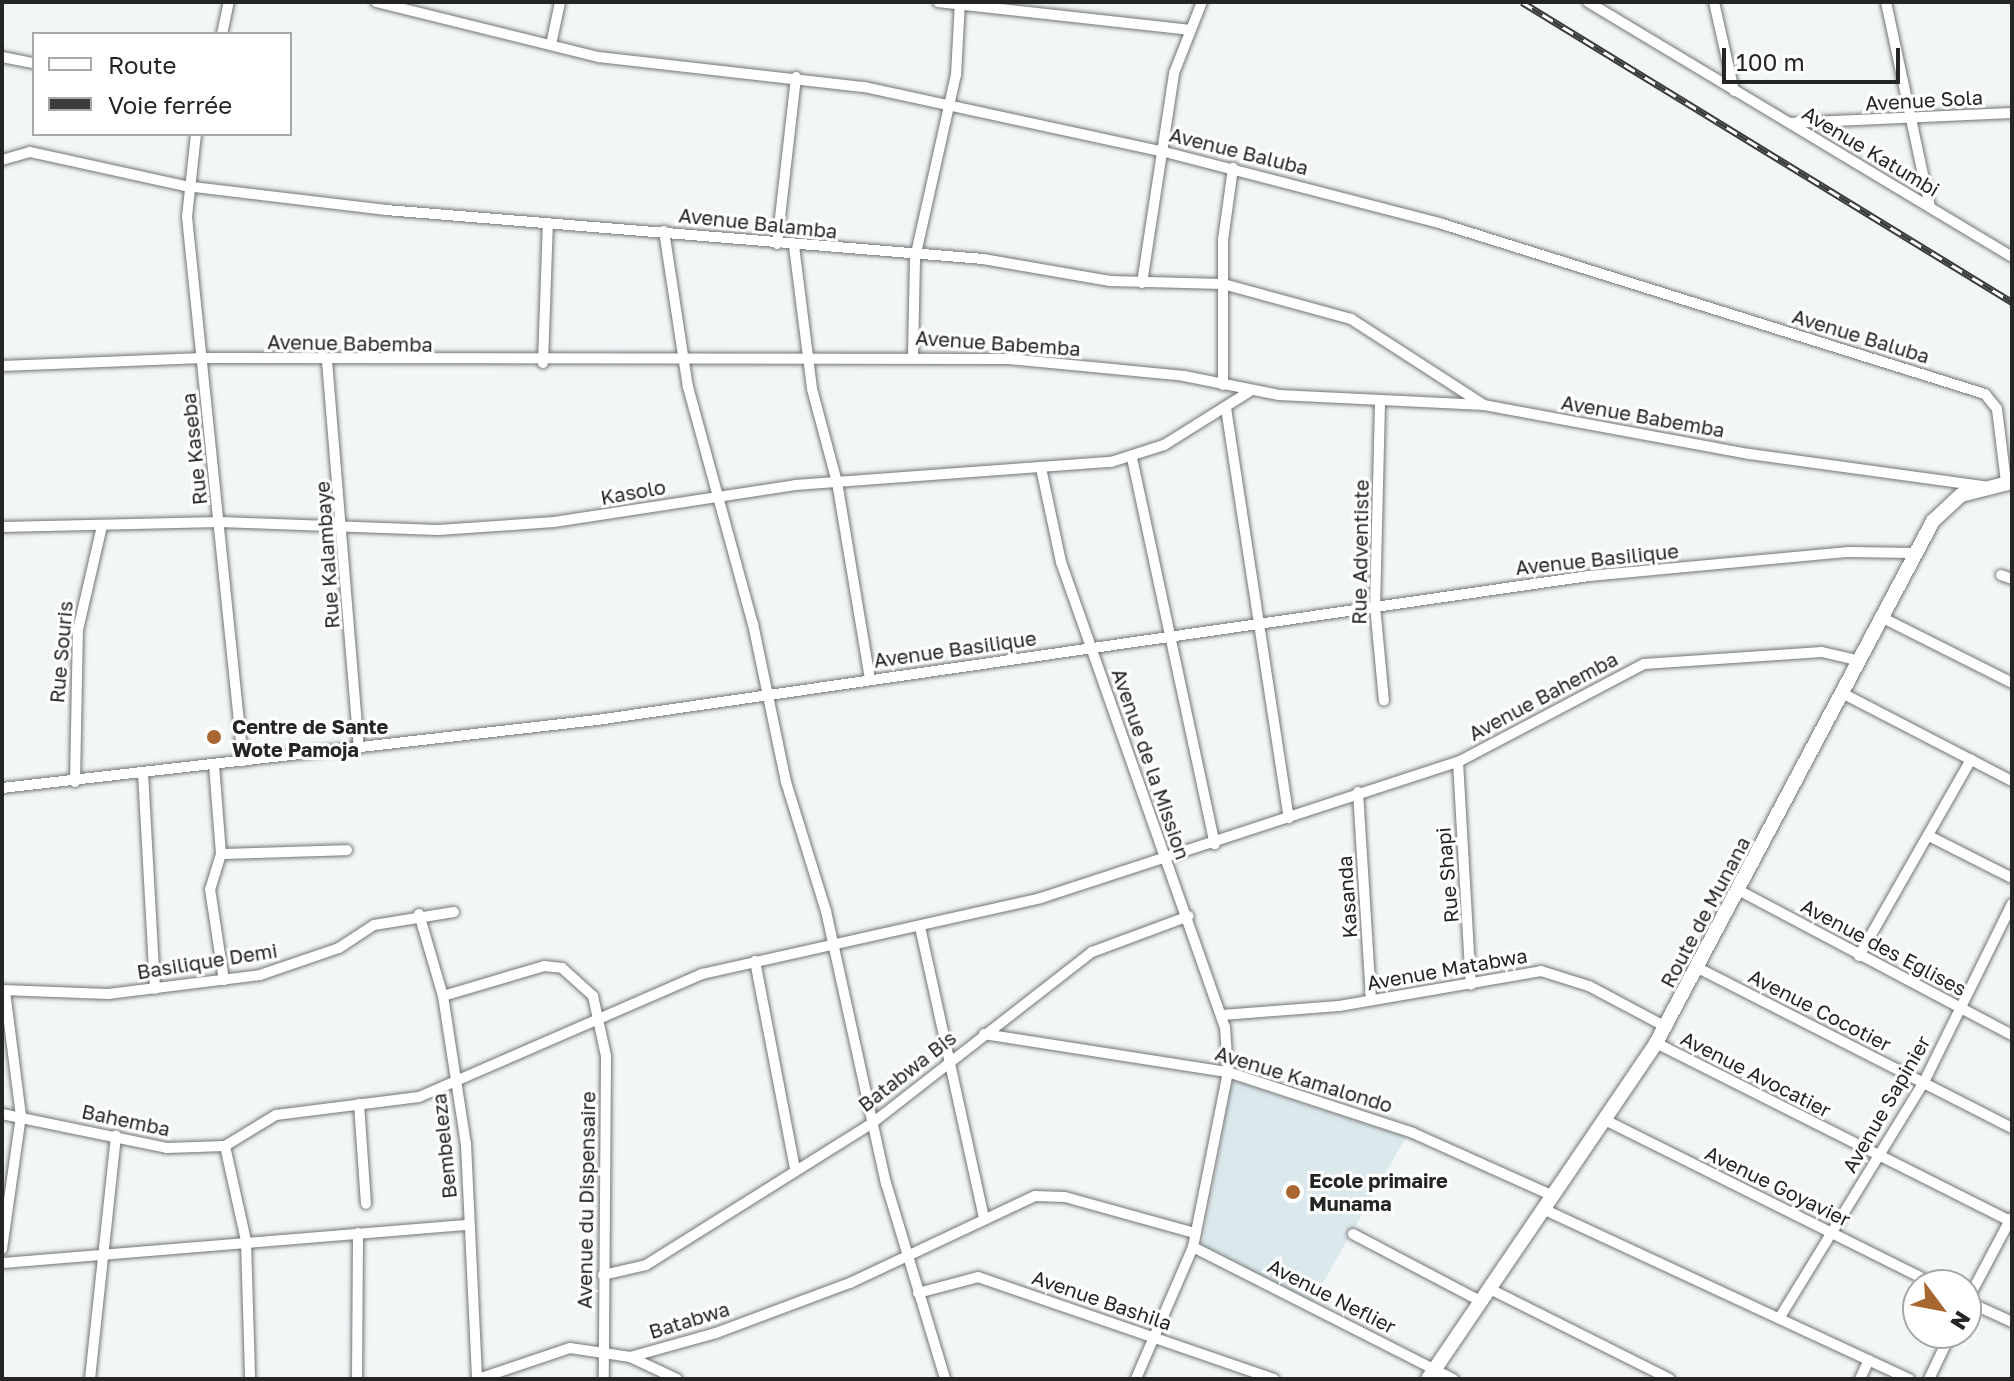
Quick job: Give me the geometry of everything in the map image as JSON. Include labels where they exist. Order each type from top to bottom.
[{"type":"main road","name":"Route de Munana","points":[[1432,1374],[1666,1027],[1740,891],[1914,553],[1945,506],[1983,486],[2009,482]]},
{"type":"street","points":[[222,32],[229,2]]},
{"type":"street","name":"Avenue Baluba","points":[[376,2],[551,45],[706,74],[796,77],[1161,151],[1439,223],[1985,394],[1997,409],[2009,482]]},
{"type":"street","points":[[551,45],[560,2]]},
{"type":"street","points":[[938,2],[1190,30]]},
{"type":"street","points":[[1142,283],[1161,151],[1190,30],[1202,2]]},
{"type":"street","name":"Avenue Katumbi","points":[[1588,2],[2012,257]]},
{"type":"street","points":[[1714,2],[1734,91]]},
{"type":"street","points":[[1886,2],[1916,119],[1930,207]]},
{"type":"street","points":[[913,355],[915,258],[947,108],[960,4]]},
{"type":"street","points":[[2,57],[32,63]]},
{"type":"street","points":[[777,244],[796,77]]},
{"type":"street","name":"Avenue Sola","points":[[1790,123],[2012,113]]},
{"type":"street","name":"Rue Kaseba","points":[[196,136],[185,186],[243,761]]},
{"type":"street","name":"Avenue Balamba","points":[[2,160],[30,152],[185,186],[915,258],[983,259],[1142,283],[1223,284],[1351,319],[1484,405]]},
{"type":"street","points":[[1223,385],[1223,284],[1233,168]]},
{"type":"street","points":[[543,363],[548,223]]},
{"type":"street","points":[[664,231],[681,358],[834,947],[871,1124],[905,1259],[945,1379]]},
{"type":"street","points":[[794,246],[808,357],[837,482],[870,679]]},
{"type":"street","name":"Avenue Babemba","points":[[2,366],[203,358],[543,363],[913,355],[1051,362],[1250,391],[1380,403],[1484,405],[1749,454],[1983,486]]},
{"type":"street","name":"Rue Kalambaye","points":[[327,361],[359,748]]},
{"type":"street","name":"Kasolo","points":[[2,527],[220,522],[341,530],[554,522],[715,496],[837,482],[1041,468],[1132,458],[1226,408],[1250,391]]},
{"type":"street","name":"Rue Adventiste","points":[[1380,403],[1375,606],[1384,701]]},
{"type":"street","points":[[1226,408],[1289,818]]},
{"type":"street","points":[[1132,458],[1166,637],[1215,844]]},
{"type":"street","name":"Avenue de la Mission","points":[[1041,468],[1090,648],[1164,859],[1189,916],[1222,1015],[1228,1072],[1195,1233]]},
{"type":"street","name":"Rue Souris","points":[[75,782],[78,630],[102,526]]},
{"type":"street","name":"Avenue Basilique","points":[[2,788],[359,748],[767,694],[1589,576],[1849,552],[1914,553]]},
{"type":"street","points":[[1881,617],[2012,683]]},
{"type":"street","name":"Avenue Bahemba","points":[[225,1146],[276,1115],[419,1097],[602,1022],[702,974],[920,927],[1164,859],[1215,844],[1358,792],[1458,762],[1644,664],[1822,652],[1858,660]]},
{"type":"street","points":[[1842,693],[2012,781]]},
{"type":"street","points":[[1859,956],[1971,760]]},
{"type":"street","name":"Rue Shapi","points":[[1458,762],[1471,985]]},
{"type":"street","points":[[214,765],[221,854],[210,889],[224,980]]},
{"type":"street","points":[[143,773],[155,989]]},
{"type":"street","name":"Kasanda","points":[[1358,792],[1371,1000]]},
{"type":"street","points":[[1929,836],[2012,878]]},
{"type":"street","points":[[221,854],[347,850]]},
{"type":"street","name":"Avenue des Eglises","points":[[1740,891],[2012,1035]]},
{"type":"street","name":"Avenue Sapinier","points":[[1780,1317],[1923,1084],[2012,904]]},
{"type":"street","name":"Basilique Demi","points":[[4,990],[155,989],[224,980],[303,963],[374,925],[419,914],[454,912]]},
{"type":"street","name":"Bembeleza","points":[[419,914],[443,996],[455,1082],[469,1225],[477,1379]]},
{"type":"street","name":"Batabwa Bis","points":[[603,1275],[646,1265],[795,1168],[871,1124],[1092,952],[1189,916]]},
{"type":"street","points":[[920,927],[947,1064],[984,1218]]},
{"type":"street","points":[[755,961],[795,1168]]},
{"type":"street","points":[[443,996],[515,972],[562,968],[593,996],[602,1022]]},
{"type":"street","name":"Avenue Cocotier","points":[[1698,968],[2012,1128]]},
{"type":"street","name":"Avenue Matabwa","points":[[1222,1015],[1371,1000],[1554,974],[1666,1027]]},
{"type":"street","points":[[2,1249],[21,1116],[4,990]]},
{"type":"street","name":"Avenue du Dispensaire","points":[[602,1022],[604,1379]]},
{"type":"street","name":"Avenue Kamalondo","points":[[984,1034],[1228,1072],[1413,1133],[1553,1196]]},
{"type":"street","name":"Avenue Avocatier","points":[[1656,1043],[2011,1220]]},
{"type":"street","points":[[359,1104],[366,1204]]},
{"type":"street","name":"Bahemba","points":[[2,1114],[116,1135],[167,1148],[225,1146]]},
{"type":"street","name":"Avenue Goyavier","points":[[1605,1120],[1905,1269]]},
{"type":"street","points":[[90,1379],[116,1135]]},
{"type":"street","points":[[225,1146],[246,1241],[250,1379]]},
{"type":"street","name":"Batabwa","points":[[477,1379],[570,1348],[604,1356],[630,1357],[716,1333],[905,1259],[984,1218],[1051,1194],[1195,1233]]},
{"type":"street","points":[[1543,1209],[1909,1379]]},
{"type":"street","points":[[1982,1273],[2011,1220]]},
{"type":"street","points":[[2,1263],[104,1250],[469,1225]]},
{"type":"street","points":[[357,1379],[358,1233]]},
{"type":"street","points":[[1136,1379],[1193,1247],[1195,1233]]},
{"type":"street","points":[[1353,1234],[1480,1301]]},
{"type":"street","name":"Avenue Neflier","points":[[1193,1247],[1432,1374],[1453,1379]]},
{"type":"street","name":"Avenue Bashila","points":[[918,1293],[978,1277],[1274,1379]]},
{"type":"street","points":[[1488,1288],[1670,1379]]},
{"type":"street","points":[[1982,1309],[2012,1322]]},
{"type":"street","points":[[1929,1379],[1943,1349]]},
{"type":"street","points":[[630,1357],[677,1379]]},
{"type":"street","points":[[1860,1379],[1869,1360]]},
{"type":"shaded area","name":"Ecole primaire Munama","points":[[1232,1080],[1406,1137],[1312,1302],[1202,1247]]},
{"type":"railway","points":[[1522,2],[2012,302]]},
{"type":"place","name":"Centre de Sante Wote Pamoja","points":[[214,737]]},
{"type":"place","name":"Ecole primaire Munama","points":[[1293,1192]]}]
